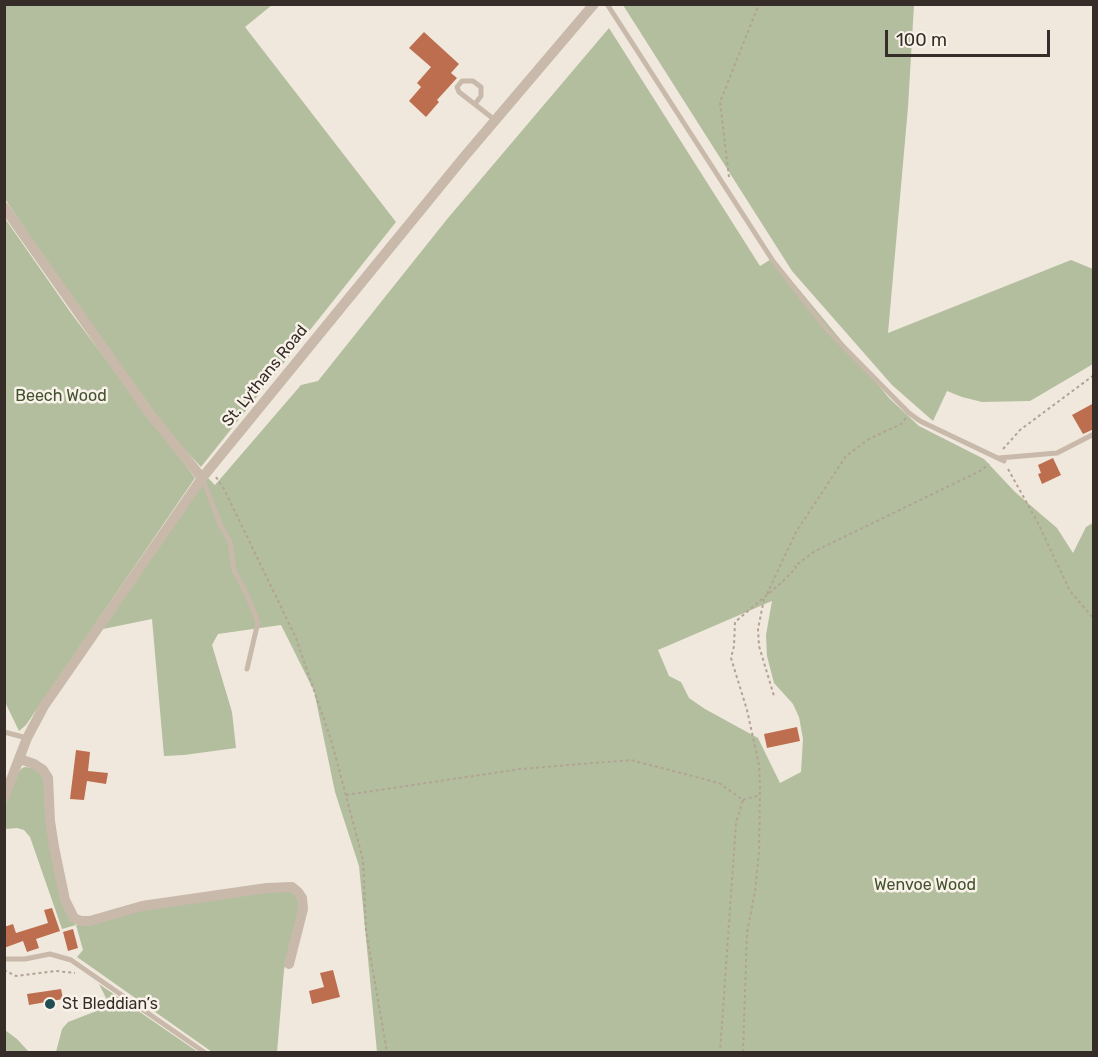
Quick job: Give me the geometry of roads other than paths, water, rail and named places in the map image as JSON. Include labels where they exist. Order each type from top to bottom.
[{"type":"street","name":"St. Lythans Road","points":[[4,798],[27,738],[44,706],[202,478],[495,120],[594,4]]},
{"type":"street","points":[[4,207],[150,414],[202,478]]},
{"type":"street","points":[[20,759],[43,770],[48,778],[54,847],[65,900],[74,918],[90,921],[142,906],[267,888],[292,887],[302,898],[303,909],[289,964]]},
{"type":"lane","points":[[607,4],[773,261],[828,331],[909,414],[1004,461]]},
{"type":"lane","points":[[475,104],[481,96],[481,87],[473,81],[462,81],[457,87],[459,92],[495,120]]},
{"type":"lane","points":[[997,457],[1058,453],[1094,434]]},
{"type":"lane","points":[[202,478],[221,526],[230,542],[234,570],[248,595],[258,622],[247,669]]},
{"type":"lane","points":[[4,732],[27,738]]},
{"type":"lane","points":[[4,959],[25,959],[50,954],[70,960],[204,1053]]},
{"type":"place","name":"St Bleddian’s","points":[[50,1004]]},
{"type":"park label","name":"Beech Wood","points":[[61,396]]},
{"type":"park label","name":"Wenvoe Wood","points":[[925,885]]}]
